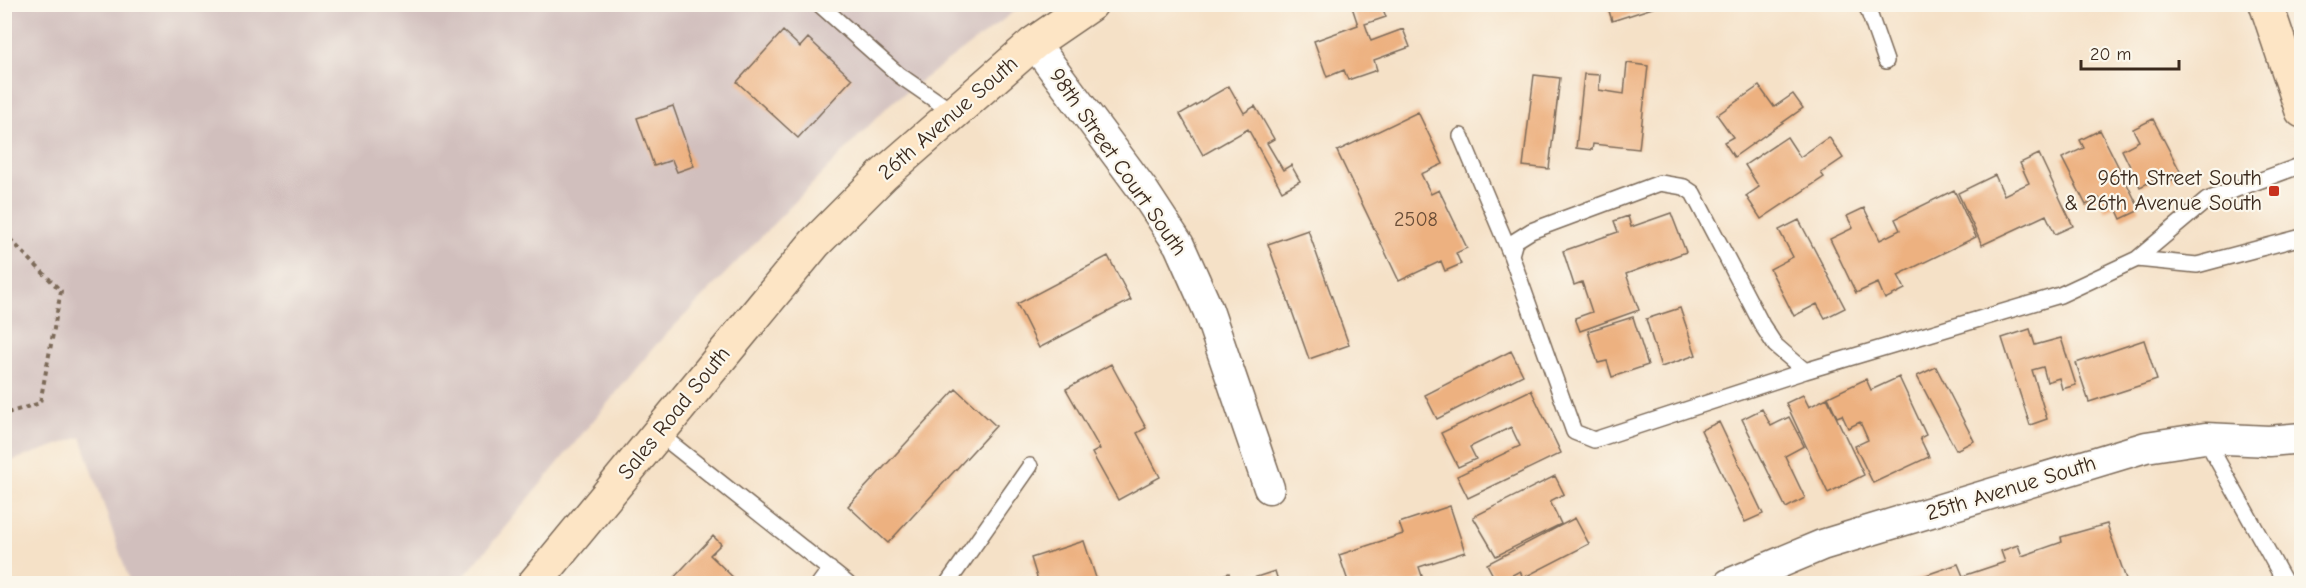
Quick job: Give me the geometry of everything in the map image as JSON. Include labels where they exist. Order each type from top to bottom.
[{"type":"street","name":"26th Avenue South","points":[[814,243],[883,175],[1034,43],[1091,4]]},
{"type":"street","points":[[2266,4],[2301,111]]},
{"type":"street","name":"98th Street Court South","points":[[1034,43],[1143,190],[1179,245],[1208,310],[1269,488]]},
{"type":"street","name":"Sales Road South","points":[[534,584],[814,243]]},
{"type":"street","name":"25th Avenue South","points":[[1729,584],[1822,545],[2146,447],[2205,438],[2269,441],[2301,438]]},
{"type":"lane","points":[[819,4],[899,75],[954,113]]},
{"type":"lane","points":[[1866,4],[1886,61]]},
{"type":"lane","points":[[1461,136],[1511,255],[1574,432],[1594,440],[1805,371],[2060,295],[2137,259],[2207,200],[2301,165]]},
{"type":"lane","points":[[1511,255],[1515,241],[1531,231],[1660,183],[1684,187],[1693,193],[1761,325],[1775,345],[1805,371]]},
{"type":"lane","points":[[2137,259],[2197,265],[2301,237]]},
{"type":"lane","points":[[658,433],[848,584]]},
{"type":"lane","points":[[2205,438],[2286,584]]},
{"type":"lane","points":[[947,584],[1030,466]]},
{"type":"lane","points":[[819,584],[830,569]]},
{"type":"path","points":[[4,232],[61,291],[40,403],[4,414]]},
{"type":"shaded area","points":[[4,5],[1023,5],[890,104],[655,346],[458,584],[130,583],[81,437],[5,463]]},
{"type":"building","points":[[1351,4],[1381,4],[1386,17],[1365,24],[1371,41],[1403,29],[1410,47],[1374,60],[1377,70],[1348,80],[1344,70],[1327,77],[1314,41],[1358,25]]},
{"type":"building","points":[[1607,4],[1662,4],[1662,5],[1612,21]]},
{"type":"building","points":[[783,31],[800,47],[808,38],[852,79],[798,138],[737,82]]},
{"type":"building","points":[[1627,63],[1648,66],[1639,149],[1593,144],[1592,150],[1576,148],[1584,74],[1600,75],[1599,90],[1624,94]]},
{"type":"building","points":[[1534,75],[1560,78],[1549,169],[1523,166]]},
{"type":"building","points":[[1229,86],[1244,113],[1255,106],[1274,139],[1267,143],[1283,170],[1291,165],[1300,181],[1282,191],[1248,129],[1203,155],[1180,114]]},
{"type":"building","points":[[1759,86],[1774,107],[1793,94],[1803,108],[1734,157],[1724,142],[1733,137],[1717,115]]},
{"type":"building","points":[[673,106],[694,166],[677,172],[672,160],[654,166],[637,118]]},
{"type":"building","points":[[1418,112],[1443,164],[1421,174],[1431,194],[1439,190],[1467,248],[1456,253],[1461,264],[1445,271],[1441,261],[1399,281],[1337,151]]},
{"type":"building","points":[[2153,119],[2182,175],[2168,182],[2164,175],[2140,187],[2122,150],[2139,141],[2133,129]]},
{"type":"building","points":[[2100,130],[2140,210],[2121,219],[2115,206],[2105,211],[2099,198],[2086,205],[2062,158],[2084,148],[2080,140]]},
{"type":"building","points":[[1787,137],[1800,157],[1829,137],[1843,158],[1821,173],[1824,177],[1761,219],[1746,196],[1759,187],[1745,165]]},
{"type":"building","points":[[2039,154],[2073,226],[2055,234],[2046,215],[1982,245],[1958,193],[1995,175],[2004,195],[2029,183],[2020,163]]},
{"type":"building","points":[[1954,190],[1976,237],[1898,275],[1905,289],[1885,299],[1878,283],[1856,293],[1830,239],[1853,228],[1847,216],[1864,208],[1880,240],[1900,230],[1895,219]]},
{"type":"building","points":[[1671,213],[1686,252],[1626,274],[1639,310],[1580,331],[1575,318],[1592,312],[1582,282],[1574,285],[1563,251],[1618,232],[1614,221],[1628,216],[1631,227]]},
{"type":"building","points":[[1799,220],[1845,308],[1825,318],[1817,304],[1794,316],[1770,269],[1793,257],[1779,230]]},
{"type":"building","points":[[1308,230],[1349,345],[1309,359],[1268,244]]},
{"type":"building","points":[[1108,256],[1131,300],[1039,348],[1017,304]]},
{"type":"building","points":[[1680,308],[1696,355],[1661,367],[1646,319]]},
{"type":"building","points":[[1633,317],[1648,365],[1612,377],[1607,361],[1598,363],[1588,331]]},
{"type":"building","points":[[2030,329],[2035,345],[2061,338],[2076,385],[2062,389],[2059,378],[2047,382],[2043,367],[2032,370],[2047,419],[2030,425],[2002,338]]},
{"type":"building","points":[[2144,340],[2157,380],[2089,402],[2076,363]]},
{"type":"building","points":[[1511,351],[1523,375],[1437,419],[1425,395]]},
{"type":"building","points":[[1111,364],[1146,428],[1137,433],[1160,477],[1118,500],[1092,453],[1100,449],[1066,389]]},
{"type":"building","points":[[1936,367],[1974,441],[1956,450],[1917,376]]},
{"type":"building","points":[[1899,377],[1926,435],[1920,438],[1929,457],[1873,483],[1855,446],[1868,440],[1860,422],[1848,428],[1842,415],[1837,417],[1828,397],[1866,379],[1871,390]]},
{"type":"building","points":[[956,389],[996,426],[888,543],[848,506]]},
{"type":"building","points":[[1531,390],[1561,453],[1468,498],[1457,476],[1520,446],[1511,427],[1470,447],[1476,459],[1458,467],[1441,433]]},
{"type":"building","points":[[1803,395],[1809,407],[1827,398],[1864,475],[1828,493],[1786,403]]},
{"type":"building","points":[[1762,409],[1771,426],[1789,417],[1804,446],[1785,456],[1805,498],[1786,508],[1742,419]]},
{"type":"building","points":[[1719,422],[1763,514],[1745,522],[1701,430]]},
{"type":"building","points":[[1555,476],[1564,494],[1550,501],[1561,524],[1496,556],[1473,517]]},
{"type":"building","points":[[1450,506],[1465,552],[1419,567],[1423,579],[1408,584],[1349,584],[1339,555],[1403,534],[1399,523]]},
{"type":"building","points":[[1575,518],[1589,544],[1523,578],[1520,571],[1497,583],[1487,564]]},
{"type":"building","points":[[2107,524],[2127,582],[2122,584],[1900,584],[1958,564],[1963,576],[2005,562],[2001,551],[2018,545],[2022,556],[2062,542],[2061,537]]},
{"type":"building","points":[[713,536],[721,544],[710,555],[740,584],[668,584]]},
{"type":"building","points":[[1084,541],[1098,584],[1039,584],[1031,558]]},
{"type":"building","points":[[1275,571],[1279,584],[1238,584],[1238,583]]},
{"type":"building","points":[[1229,573],[1232,584],[1198,584],[1198,583]]},
{"type":"place","name":"96th Street South & 26th Avenue South","points":[[2274,191]]}]
